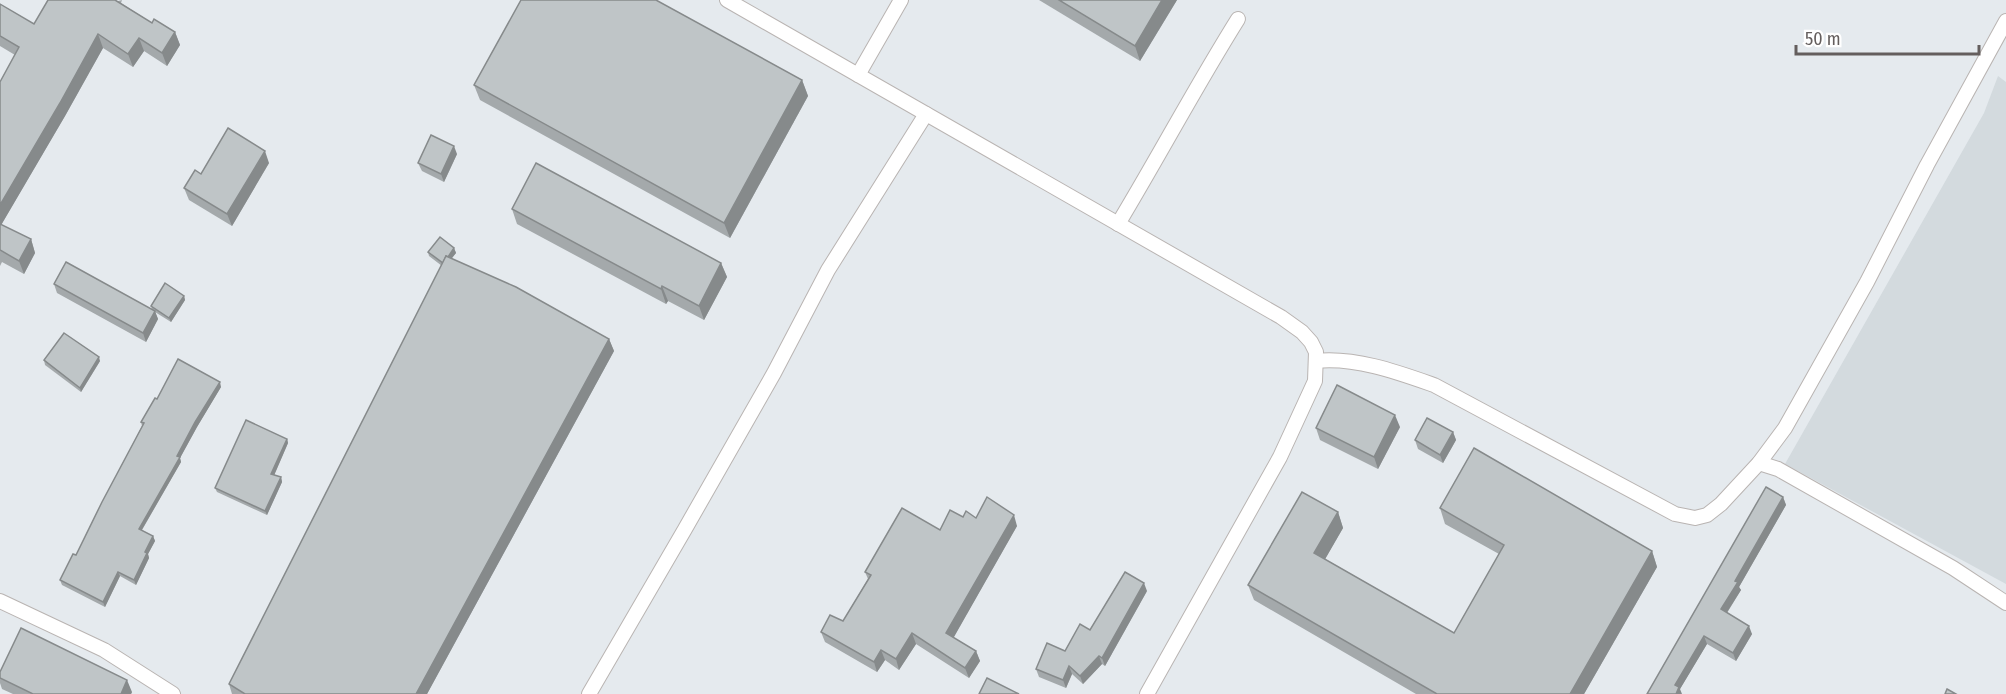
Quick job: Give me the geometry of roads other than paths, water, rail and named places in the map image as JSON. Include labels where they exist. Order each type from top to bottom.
[{"type":"lane","points":[[727,0],[1281,316],[1311,342],[1316,352],[1316,381],[1280,456],[1147,694]]},
{"type":"lane","points":[[858,75],[901,0]]},
{"type":"lane","points":[[1118,224],[1154,165],[1198,82],[1238,19]]},
{"type":"lane","points":[[1316,361],[1330,359],[1346,361],[1397,372],[1434,385],[1675,514],[1695,518],[1707,515],[1721,504],[1759,463],[1785,428],[1867,282],[2006,21]]},
{"type":"lane","points":[[588,694],[727,456],[828,270],[926,114]]},
{"type":"lane","points":[[1759,463],[1778,469],[1953,568],[2006,603]]},
{"type":"lane","points":[[0,601],[104,650],[173,694]]}]
